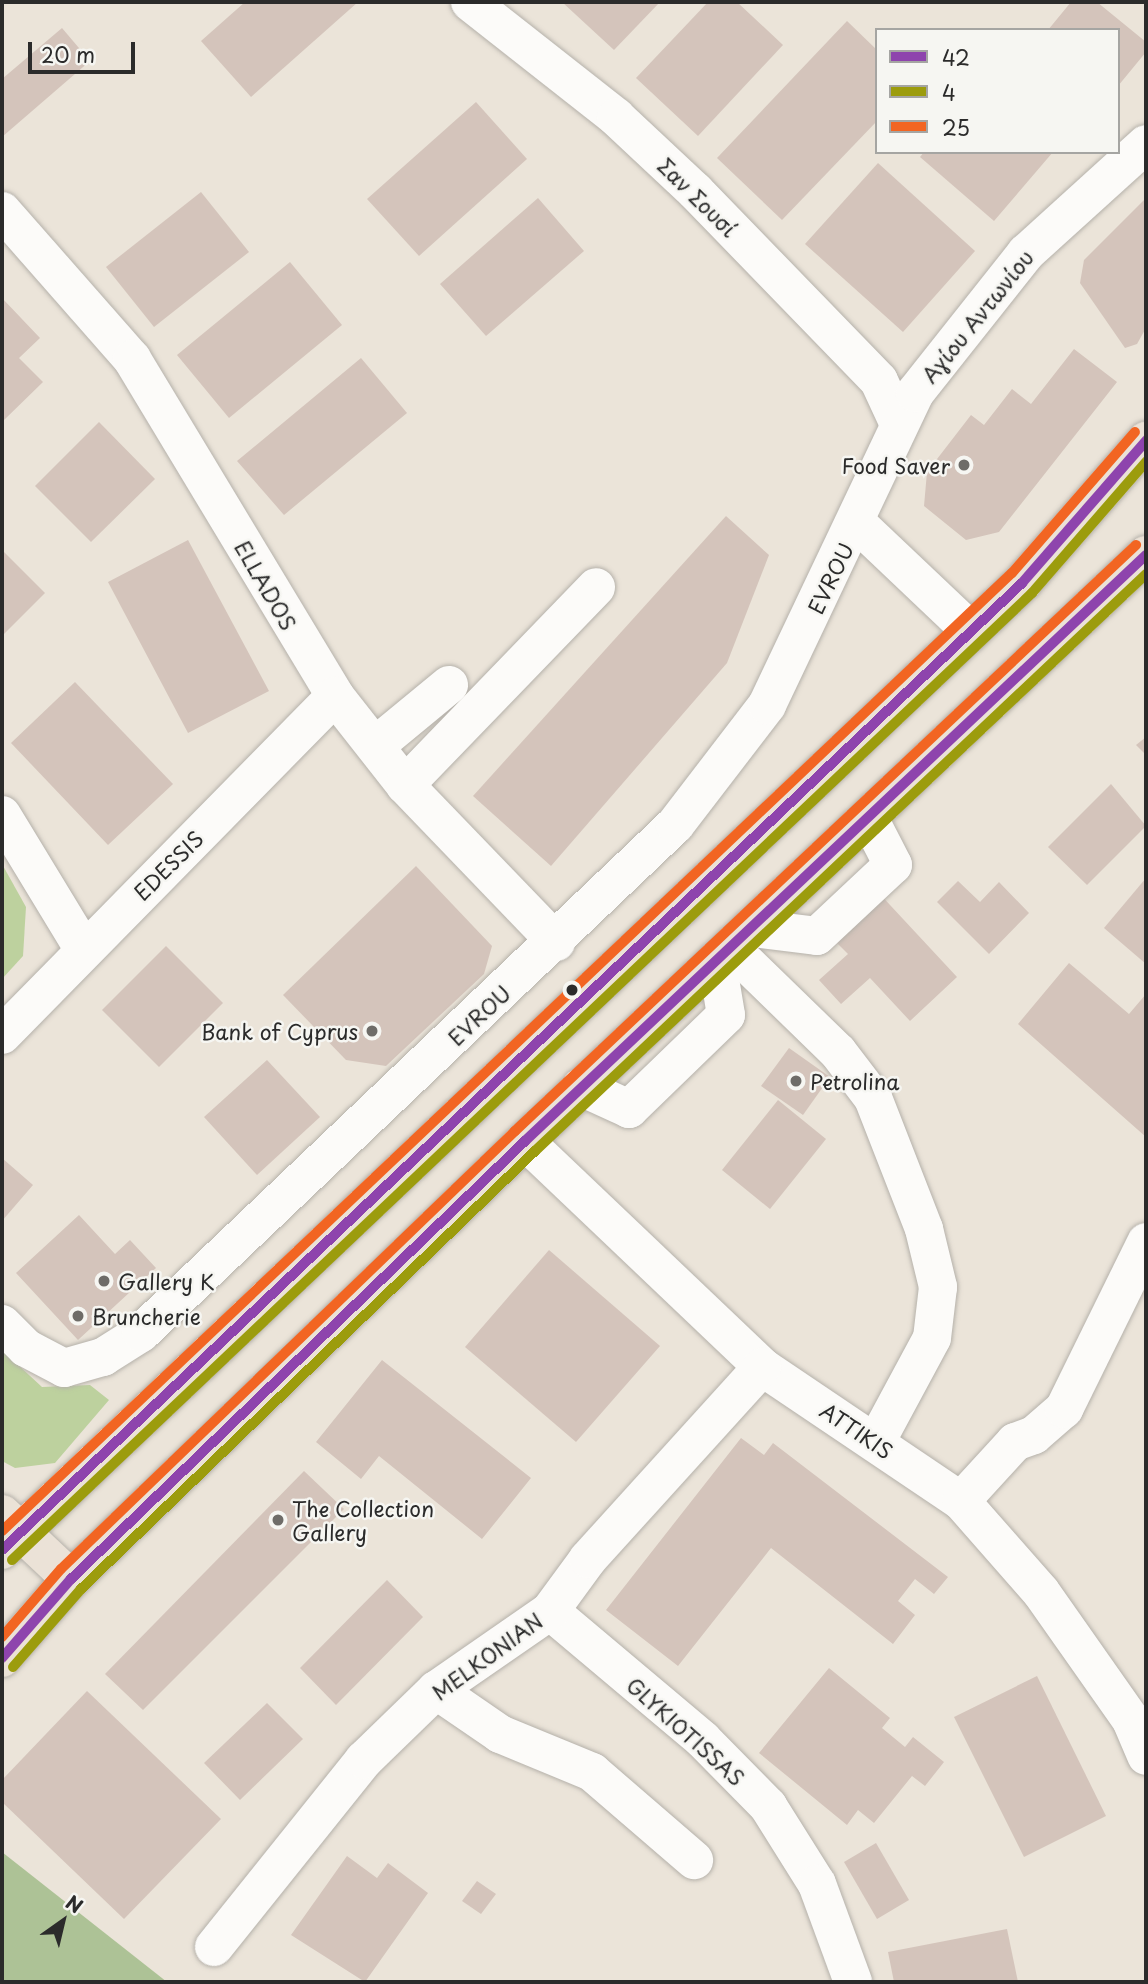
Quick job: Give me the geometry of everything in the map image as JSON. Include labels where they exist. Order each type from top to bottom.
[{"type":"main road","points":[[71,1579],[8,1531],[971,631],[1083,520],[1146,440]]},
{"type":"main road","points":[[2,1658],[71,1579],[581,1087],[1146,555]]},
{"type":"street","name":"Σαν Σουσί","points":[[470,2],[616,117],[695,191],[879,381],[897,420]]},
{"type":"street","name":"Αγίου Αντωνίου","points":[[857,523],[897,420],[1026,253],[1146,144]]},
{"type":"street","name":"ELLADOS","points":[[2,211],[90,304],[140,370],[335,696],[405,785],[556,942]]},
{"type":"street","points":[[857,523],[971,631]]},
{"type":"street","name":"EVROU","points":[[2,1324],[26,1348],[64,1368],[103,1357],[141,1333],[556,942],[675,825],[736,752],[767,705],[857,523]]},
{"type":"street","points":[[405,785],[596,587]]},
{"type":"street","points":[[376,746],[449,685]]},
{"type":"street","name":"EDESSIS","points":[[2,1035],[335,696]]},
{"type":"street","points":[[2,815],[84,950]]},
{"type":"street","points":[[733,946],[817,936],[893,865],[869,818]]},
{"type":"street","points":[[733,946],[838,1052],[873,1098],[924,1229],[938,1287],[932,1338],[876,1443]]},
{"type":"street","name":"ATTIKIS","points":[[525,1141],[761,1367],[961,1501],[1041,1592],[1130,1720],[1146,1756]]},
{"type":"street","points":[[961,1501],[1015,1442],[1034,1435],[1064,1409],[1146,1242]]},
{"type":"street","name":"MELKONIAN","points":[[214,1947],[364,1760],[436,1690],[550,1611],[588,1559],[761,1367]]},
{"type":"street","name":"GLYKIOTISSAS","points":[[550,1611],[703,1740],[768,1806],[817,1884],[853,1982]]},
{"type":"street","points":[[436,1690],[500,1734],[592,1772],[694,1860]]},
{"type":"green space","points":[[2,864],[26,907],[23,956],[2,979]]},
{"type":"green space","points":[[2,1350],[42,1387],[90,1385],[109,1400],[55,1463],[15,1468],[2,1461]]},
{"type":"green space","points":[[2,1852],[167,1982],[2,1982]]},
{"type":"building","points":[[245,2],[358,2],[251,97],[201,41]]},
{"type":"building","points":[[562,2],[660,2],[614,50]]},
{"type":"building","points":[[708,2],[737,2],[783,45],[698,136],[636,78]]},
{"type":"building","points":[[1071,2],[1097,2],[1146,42],[1146,52],[1120,84],[1120,28],[1050,28]]},
{"type":"building","points":[[847,21],[875,48],[875,123],[782,220],[717,158]]},
{"type":"building","points":[[62,28],[90,61],[2,137],[2,79]]},
{"type":"building","points":[[476,102],[527,159],[419,256],[367,199]]},
{"type":"building","points":[[922,154],[1051,154],[994,221],[920,157]]},
{"type":"building","points":[[878,163],[975,251],[903,332],[805,244]]},
{"type":"building","points":[[201,192],[249,252],[154,327],[106,267]]},
{"type":"building","points":[[538,198],[584,251],[486,336],[440,284]]},
{"type":"building","points":[[1146,198],[1146,328],[1137,344],[1125,348],[1080,283],[1084,260]]},
{"type":"building","points":[[290,262],[342,325],[229,418],[177,355]]},
{"type":"building","points":[[2,298],[40,338],[19,358],[43,382],[2,422]]},
{"type":"building","points":[[1074,349],[1117,382],[999,532],[966,540],[924,506],[927,472],[971,415],[984,425],[1012,389],[1031,404]]},
{"type":"building","points":[[361,358],[407,413],[284,515],[237,461]]},
{"type":"building","points":[[99,422],[155,479],[91,542],[35,486]]},
{"type":"building","points":[[726,516],[769,555],[727,663],[551,866],[473,796]]},
{"type":"building","points":[[188,540],[269,691],[188,733],[108,582]]},
{"type":"building","points":[[2,550],[45,593],[2,636]]},
{"type":"building","points":[[75,682],[173,784],[108,845],[11,743]]},
{"type":"building","points":[[1146,737],[1146,755],[1136,745]]},
{"type":"building","points":[[1111,784],[1146,826],[1087,885],[1048,847]]},
{"type":"building","points":[[416,866],[492,946],[484,974],[386,1066],[346,1060],[283,995]]},
{"type":"building","points":[[1146,878],[1146,964],[1104,928]]},
{"type":"building","points":[[958,881],[980,902],[999,882],[1029,913],[989,954],[937,902]]},
{"type":"building","points":[[877,891],[957,977],[910,1021],[870,978],[841,1004],[819,980],[848,954],[830,936]]},
{"type":"building","points":[[166,946],[223,1003],[159,1067],[102,1010]]},
{"type":"building","points":[[1069,963],[1129,1014],[1146,994],[1146,1137],[1018,1024]]},
{"type":"building","name":"Petrolina","points":[[789,1048],[830,1077],[803,1115],[761,1086]]},
{"type":"building","points":[[267,1060],[320,1117],[257,1175],[204,1117]]},
{"type":"building","name":"Petrolina","points":[[778,1100],[826,1139],[770,1209],[722,1170]]},
{"type":"building","points":[[2,1158],[33,1185],[2,1221]]},
{"type":"building","points":[[79,1215],[115,1254],[130,1240],[156,1268],[78,1340],[16,1273]]},
{"type":"building","points":[[549,1250],[660,1346],[576,1442],[465,1347]]},
{"type":"building","points":[[382,1360],[531,1478],[482,1539],[379,1456],[361,1479],[316,1442]]},
{"type":"building","points":[[741,1438],[764,1455],[773,1443],[948,1577],[934,1594],[915,1579],[898,1601],[915,1615],[893,1644],[771,1548],[678,1666],[606,1610]]},
{"type":"building","points":[[304,1471],[344,1509],[143,1710],[105,1674]]},
{"type":"building","points":[[387,1580],[423,1617],[336,1705],[300,1668]]},
{"type":"building","points":[[829,1668],[890,1718],[882,1728],[905,1747],[913,1737],[944,1762],[925,1786],[912,1776],[874,1823],[858,1810],[847,1825],[759,1753]]},
{"type":"building","points":[[1037,1676],[1106,1816],[1024,1857],[954,1717]]},
{"type":"building","points":[[87,1691],[221,1819],[124,1919],[2,1802],[2,1780]]},
{"type":"building","points":[[267,1703],[303,1739],[240,1800],[204,1763]]},
{"type":"building","points":[[876,1843],[909,1900],[877,1919],[844,1862]]},
{"type":"building","points":[[347,1856],[377,1878],[388,1863],[428,1893],[365,1982],[291,1935]]},
{"type":"building","points":[[477,1881],[496,1894],[481,1914],[462,1901]]},
{"type":"building","points":[[1007,1929],[1018,1982],[894,1982],[888,1952]]},
{"type":"transit line","name":"25","points":[[2,1531],[1012,573],[1135,432]]},
{"type":"transit line","name":"42","points":[[2,1550],[1022,583],[1146,441]]},
{"type":"transit line","name":"4","points":[[12,1560],[1032,593],[1146,462]]},
{"type":"transit line","name":"25","points":[[2,1637],[61,1569],[515,1131],[1136,545]]},
{"type":"transit line","name":"42","points":[[2,1658],[71,1579],[525,1141],[1146,555]]},
{"type":"transit line","name":"4","points":[[13,1667],[81,1589],[535,1151],[1146,574]]},
{"type":"place","name":"Food Saver","points":[[964,465]]},
{"type":"place","name":"Bank of Cyprus","points":[[372,1031]]},
{"type":"place","name":"Petrolina","points":[[796,1081]]},
{"type":"place","name":"Gallery K","points":[[104,1281]]},
{"type":"place","name":"Bruncherie","points":[[78,1316]]},
{"type":"place","name":"The Collection Gallery","points":[[278,1520]]}]
